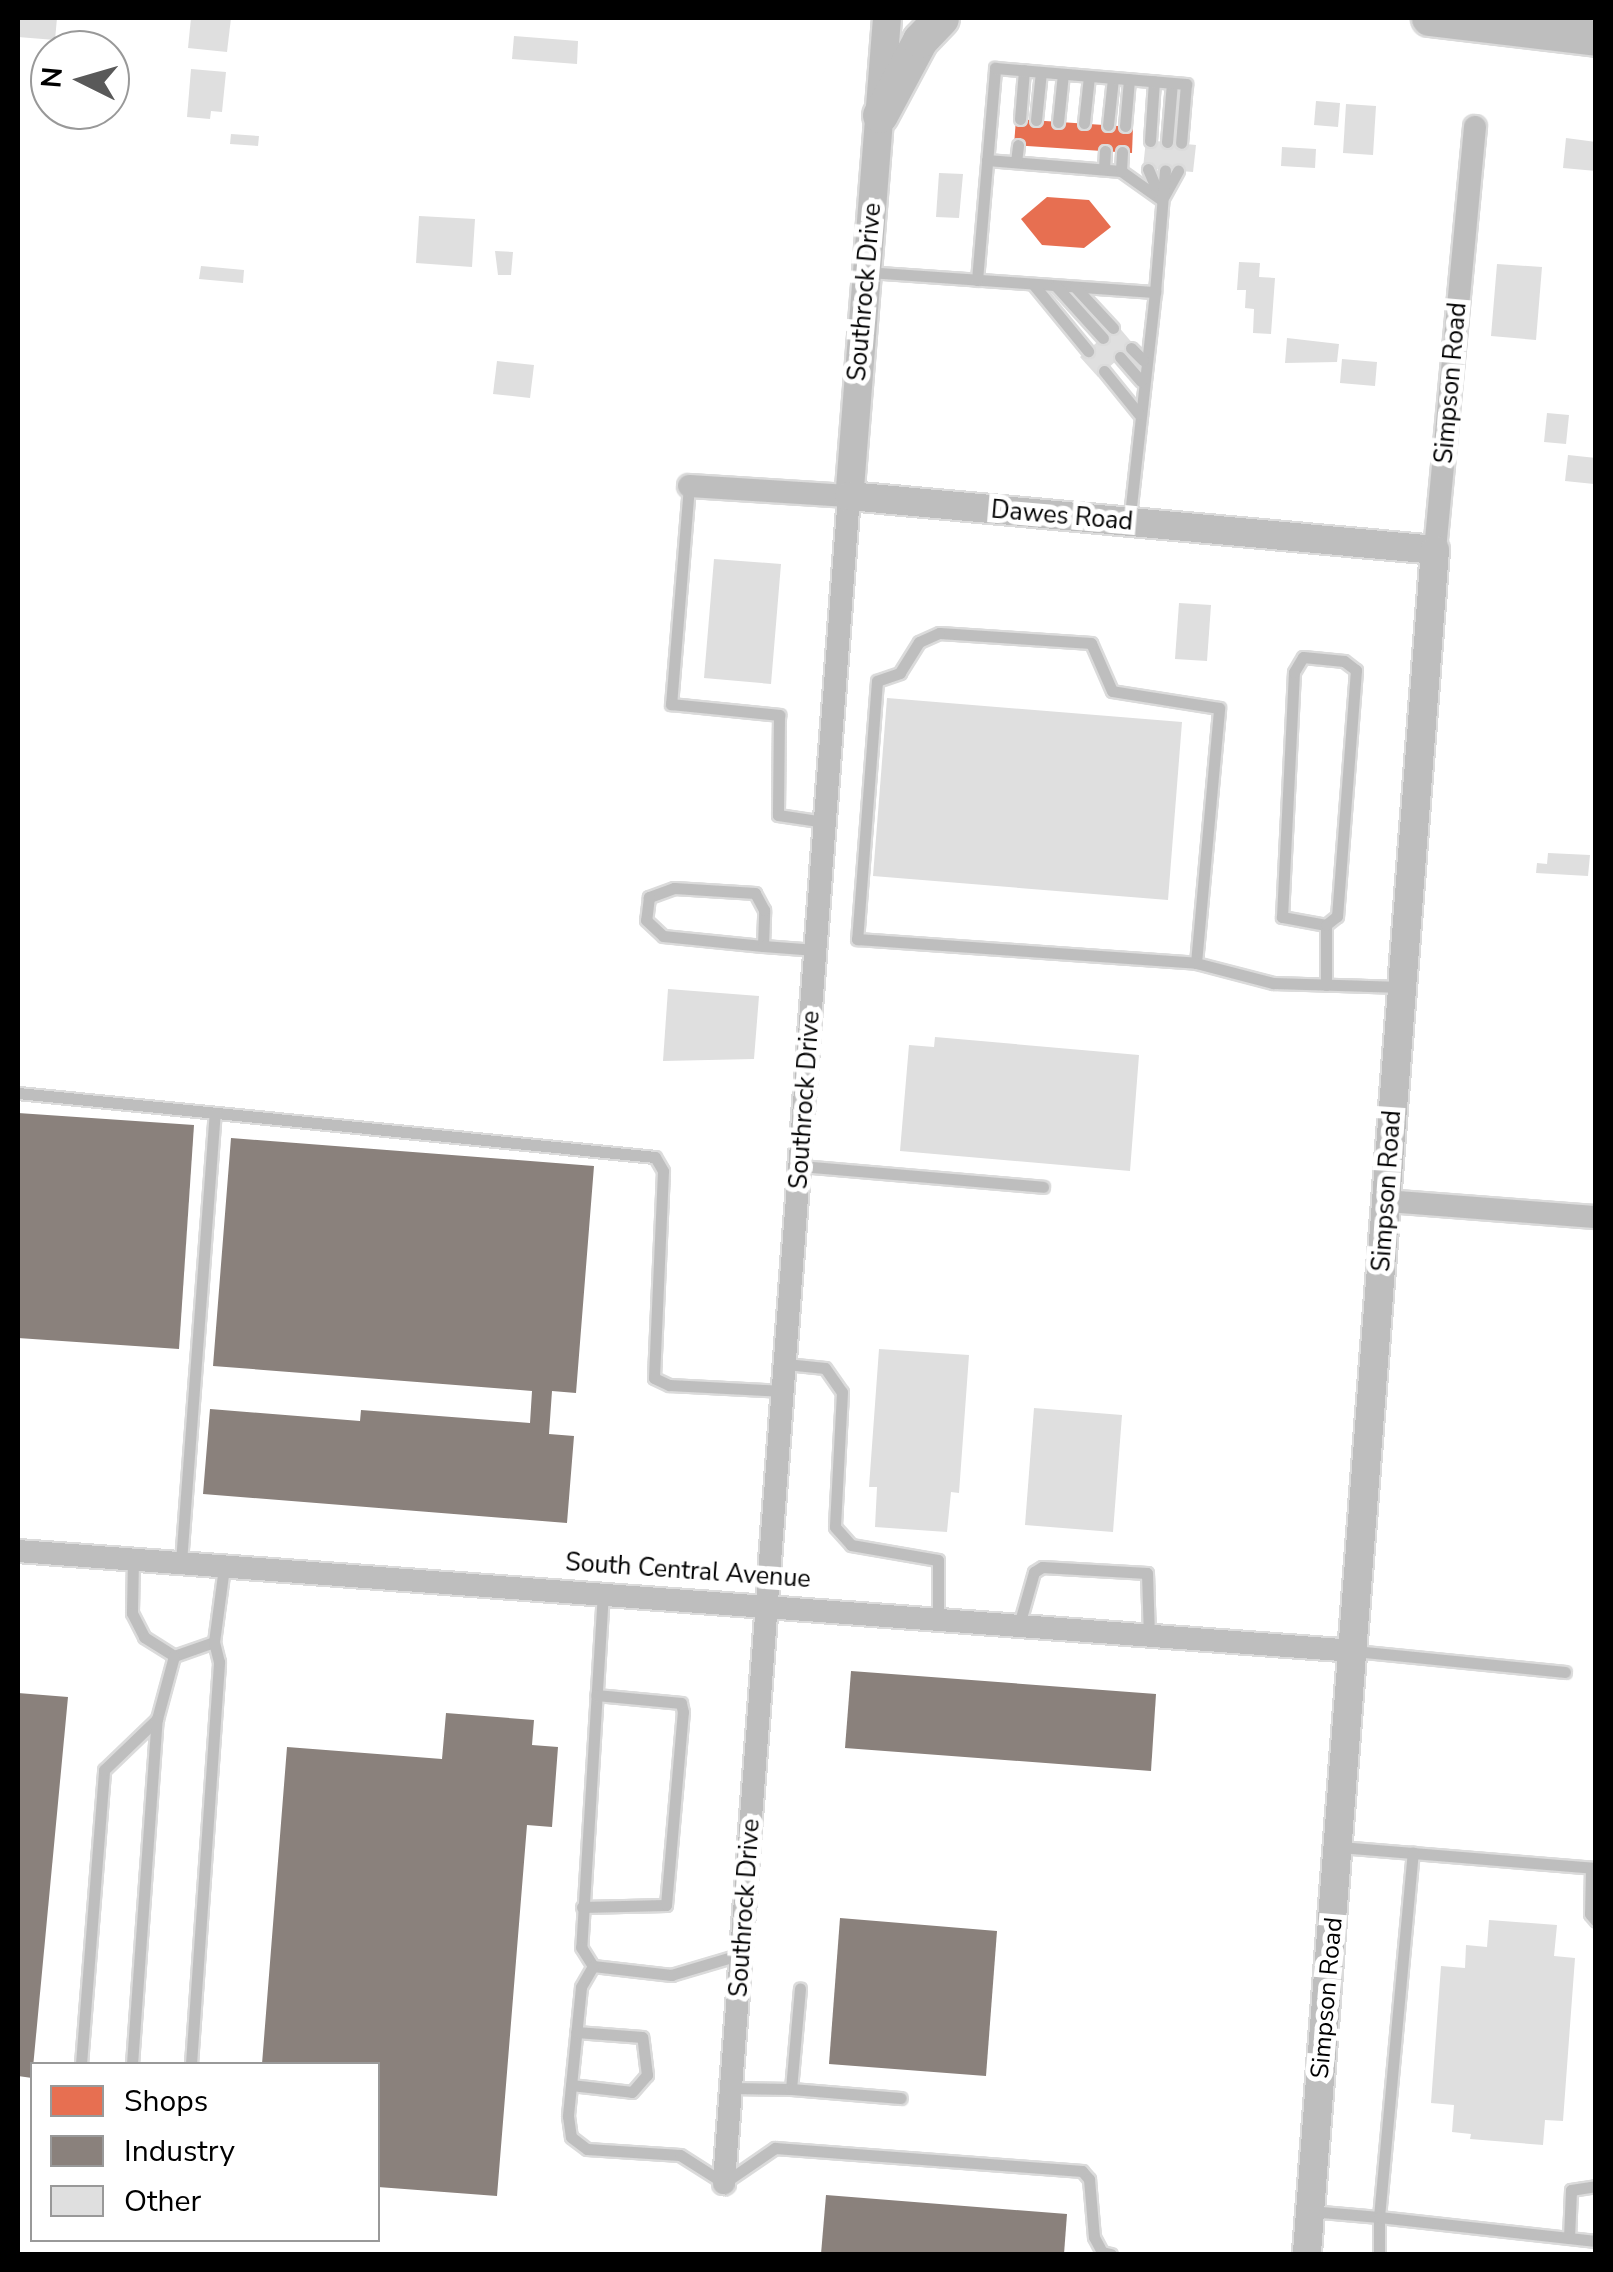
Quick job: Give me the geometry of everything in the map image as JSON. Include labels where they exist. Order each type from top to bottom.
[{"type":"main road","points":[[880,115],[920,40],[941,18]]},
{"type":"main road","points":[[1429,18],[1596,38]]},
{"type":"street","name":"Southrock Drive","points":[[724,2183],[887,18]]},
{"type":"street","name":"Simpson Road","points":[[1306,2254],[1355,1652],[1435,550],[1475,127]]},
{"type":"street","name":"Dawes Road","points":[[688,486],[849,496],[1435,550]]},
{"type":"street","points":[[1386,1201],[1596,1217]]},
{"type":"street","name":"South Central Avenue","points":[[18,1551],[768,1604],[1355,1652]]},
{"type":"lane","points":[[977,280],[995,68],[1172,83],[1174,143]]},
{"type":"lane","points":[[1020,119],[1024,70]]},
{"type":"lane","points":[[1036,120],[1041,72]]},
{"type":"lane","points":[[1058,122],[1062,74]]},
{"type":"lane","points":[[1084,123],[1089,76]]},
{"type":"lane","points":[[1108,125],[1113,78]]},
{"type":"lane","points":[[1125,126],[1129,79]]},
{"type":"lane","points":[[1150,141],[1154,81]]},
{"type":"lane","points":[[1016,162],[1018,145]]},
{"type":"lane","points":[[1031,163],[1033,146]]},
{"type":"lane","points":[[1055,165],[1056,148]]},
{"type":"lane","points":[[1080,167],[1082,150]]},
{"type":"lane","points":[[1104,169],[1105,151]]},
{"type":"lane","points":[[1121,170],[1122,152]]},
{"type":"lane","points":[[987,160],[1121,170],[1162,200]]},
{"type":"lane","points":[[1148,168],[1162,200]]},
{"type":"lane","points":[[1129,522],[1162,200],[1171,171]]},
{"type":"lane","points":[[867,272],[1155,292]]},
{"type":"lane","points":[[1032,284],[1088,351]]},
{"type":"lane","points":[[1056,286],[1103,338]]},
{"type":"lane","points":[[1075,287],[1113,328]]},
{"type":"lane","points":[[1130,348],[1143,360]]},
{"type":"lane","points":[[1120,357],[1141,381]]},
{"type":"lane","points":[[1104,371],[1139,414]]},
{"type":"lane","points":[[688,486],[672,704],[779,716],[778,815],[825,822]]},
{"type":"lane","points":[[1196,962],[1219,708],[1112,691],[1092,643],[938,633],[920,642],[900,673],[877,680],[857,939],[1196,962],[1273,983],[1402,987]]},
{"type":"lane","points":[[1303,657],[1344,661],[1356,670],[1338,916],[1326,925],[1282,917],[1294,672],[1303,657]]},
{"type":"lane","points":[[762,946],[764,910],[755,893],[674,888],[649,896],[646,920],[662,936],[762,946],[816,950]]},
{"type":"lane","points":[[1326,925],[1326,984]]},
{"type":"lane","points":[[18,1093],[655,1157],[663,1171],[654,1378],[784,1391]]},
{"type":"lane","points":[[181,1562],[215,1113]]},
{"type":"lane","points":[[800,1166],[1043,1187]]},
{"type":"lane","points":[[786,1364],[825,1368],[842,1392],[835,1527],[851,1544],[938,1560],[938,1618]]},
{"type":"lane","points":[[133,1559],[132,1613],[144,1637],[174,1656]]},
{"type":"lane","points":[[191,2062],[218,1662],[214,1642],[224,1566]]},
{"type":"lane","points":[[1019,1625],[1034,1572],[1042,1567],[1147,1573],[1149,1636]]},
{"type":"lane","points":[[593,1966],[582,1947],[582,1908],[603,1592]]},
{"type":"lane","points":[[174,1656],[214,1642]]},
{"type":"lane","points":[[1355,1652],[1565,1672]]},
{"type":"lane","points":[[132,2062],[157,1719],[174,1656]]},
{"type":"lane","points":[[582,1908],[666,1905],[683,1712],[681,1703],[596,1696]]},
{"type":"lane","points":[[81,2062],[104,1770],[157,1719]]},
{"type":"lane","points":[[1339,1847],[1594,1868],[1590,1914],[1596,1921]]},
{"type":"lane","points":[[1380,2254],[1379,2217],[1413,1853]]},
{"type":"lane","points":[[593,1966],[672,1975],[742,1954]]},
{"type":"lane","points":[[593,1966],[581,1987],[571,2085],[571,2136],[586,2149],[680,2155],[724,2183],[775,2148],[1082,2172],[1089,2179],[1094,2236],[1102,2252],[1111,2254]]},
{"type":"lane","points":[[791,2089],[800,1988]]},
{"type":"lane","points":[[571,2085],[632,2092],[647,2076],[642,2037],[576,2032]]},
{"type":"lane","points":[[731,2088],[901,2098]]},
{"type":"lane","points":[[1569,2238],[1571,2190],[1596,2186]]},
{"type":"lane","points":[[1310,2212],[1596,2241]]},
{"type":"building: Shops","points":[[1016,119],[1133,127],[1132,153],[1014,145]]},
{"type":"building: Shops","points":[[1047,197],[1089,200],[1111,227],[1084,248],[1042,245],[1021,219]]},
{"type":"building: Industry","points":[[18,1113],[194,1125],[179,1349],[18,1338]]},
{"type":"building: Industry","points":[[231,1138],[594,1166],[576,1393],[552,1391],[549,1434],[574,1436],[567,1523],[203,1494],[210,1409],[360,1421],[361,1410],[530,1423],[532,1391],[213,1366]]},
{"type":"building: Industry","points":[[851,1671],[1156,1694],[1151,1771],[845,1748]]},
{"type":"building: Industry","points":[[18,1693],[68,1697],[34,2062],[30,2062],[30,2078],[18,2076]]},
{"type":"building: Industry","points":[[446,1713],[534,1720],[532,1745],[558,1747],[552,1827],[527,1825],[497,2196],[380,2187],[380,2062],[262,2062],[287,1747],[442,1759]]},
{"type":"building: Industry","points":[[840,1918],[997,1931],[986,2076],[829,2064]]},
{"type":"building: Industry","points":[[826,2195],[1067,2214],[1064,2254],[821,2254]]},
{"type":"building: Other","points":[[18,18],[57,18],[56,30],[30,30],[30,38],[18,37]]},
{"type":"building: Other","points":[[191,18],[231,18],[227,52],[188,48]]},
{"type":"building: Other","points":[[514,36],[578,41],[577,64],[512,59]]},
{"type":"building: Other","points":[[191,69],[226,72],[222,112],[211,111],[210,119],[187,117]]},
{"type":"building: Other","points":[[1316,101],[1340,103],[1338,127],[1314,125]]},
{"type":"building: Other","points":[[1346,104],[1376,106],[1373,155],[1343,153]]},
{"type":"building: Other","points":[[231,134],[259,136],[258,146],[230,144]]},
{"type":"building: Other","points":[[1566,138],[1596,142],[1596,171],[1563,168]]},
{"type":"building: Other","points":[[1146,140],[1196,145],[1193,172],[1143,168]]},
{"type":"building: Other","points":[[1282,147],[1316,149],[1315,168],[1281,166]]},
{"type":"building: Other","points":[[939,173],[963,174],[959,218],[936,217]]},
{"type":"building: Other","points":[[419,216],[475,219],[472,267],[416,263]]},
{"type":"building: Other","points":[[495,251],[513,252],[511,275],[498,275]]},
{"type":"building: Other","points":[[1239,262],[1260,263],[1259,277],[1275,278],[1271,334],[1253,333],[1254,309],[1245,308],[1246,290],[1237,290]]},
{"type":"building: Other","points":[[1497,264],[1542,267],[1536,340],[1491,336]]},
{"type":"building: Other","points":[[201,266],[244,270],[243,283],[199,279]]},
{"type":"building: Other","points":[[1117,325],[1134,345],[1098,377],[1080,357]]},
{"type":"building: Other","points":[[1287,338],[1339,344],[1337,362],[1285,363]]},
{"type":"building: Other","points":[[1342,359],[1377,362],[1375,386],[1340,383]]},
{"type":"building: Other","points":[[497,361],[534,365],[530,398],[493,394]]},
{"type":"building: Other","points":[[1547,413],[1569,415],[1566,444],[1544,442]]},
{"type":"building: Other","points":[[1568,455],[1596,458],[1594,484],[1565,481]]},
{"type":"building: Other","points":[[714,559],[781,564],[771,684],[704,678]]},
{"type":"building: Other","points":[[1179,603],[1211,605],[1207,661],[1175,659]]},
{"type":"building: Other","points":[[887,698],[1182,722],[1168,900],[873,876]]},
{"type":"building: Other","points":[[1548,853],[1590,855],[1588,876],[1536,873],[1537,863],[1547,864]]},
{"type":"building: Other","points":[[668,989],[759,996],[754,1059],[663,1061]]},
{"type":"building: Other","points":[[935,1037],[1139,1055],[1130,1171],[900,1151],[909,1045],[934,1047]]},
{"type":"building: Other","points":[[879,1349],[969,1355],[959,1493],[951,1492],[947,1532],[875,1527],[877,1487],[869,1487]]},
{"type":"building: Other","points":[[1034,1408],[1122,1415],[1113,1532],[1025,1525]]},
{"type":"building: Other","points":[[1489,1920],[1557,1925],[1554,1956],[1575,1958],[1563,2121],[1545,2120],[1543,2145],[1470,2139],[1471,2134],[1452,2132],[1454,2105],[1431,2103],[1441,1966],[1465,1968],[1466,1945],[1487,1947]]}]
